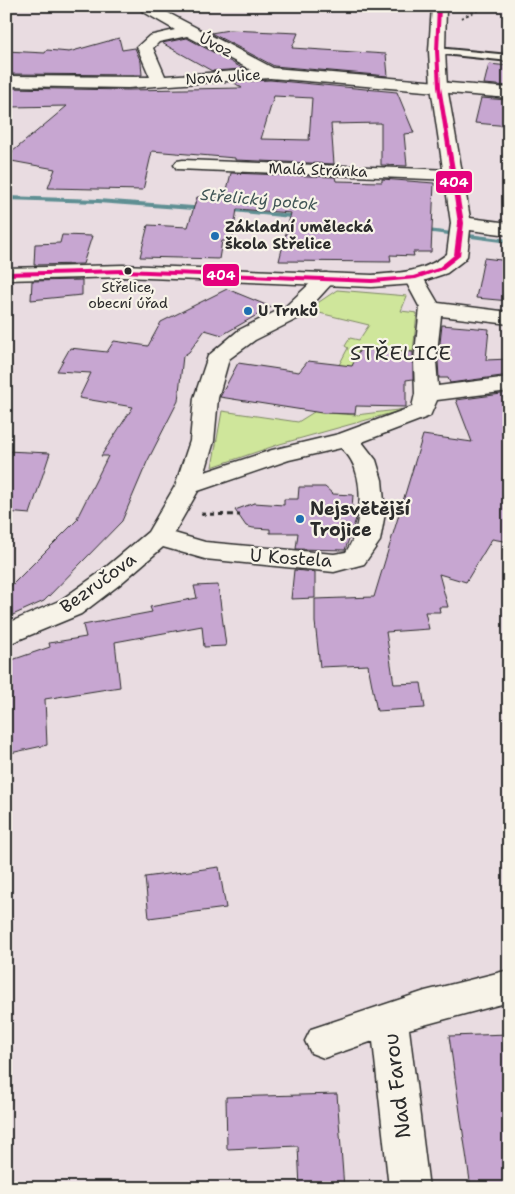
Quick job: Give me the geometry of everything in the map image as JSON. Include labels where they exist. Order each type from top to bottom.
[{"type":"street","points":[[6,274],[123,271],[372,281],[414,278],[440,269],[457,256],[460,232],[439,88],[437,52],[439,6]]},
{"type":"street","name":"Úvoz","points":[[147,8],[270,73]]},
{"type":"street","name":"Úvoz","points":[[160,82],[146,47],[154,39],[189,31]]},
{"type":"street","name":"Nová ulice","points":[[6,81],[75,84],[160,82],[270,73],[412,83],[439,88],[509,93]]},
{"type":"street","name":"Malá Stránka","points":[[183,165],[453,175]]},
{"type":"street","points":[[460,232],[509,230]]},
{"type":"street","points":[[188,486],[281,456],[347,439],[422,411],[427,394],[425,361],[431,308],[414,278]]},
{"type":"street","points":[[158,537],[188,486],[202,441],[206,398],[218,356],[247,335],[293,312],[326,279]]},
{"type":"street","points":[[431,308],[509,318]]},
{"type":"street","points":[[427,394],[509,384]]},
{"type":"street","name":"U Kostela","points":[[158,537],[205,550],[334,562],[355,558],[366,541],[372,513],[370,480],[364,460],[347,439]]},
{"type":"street","name":"Bezručova","points":[[6,635],[71,606],[110,579],[158,537]]},
{"type":"street","name":"Nad Farou","points":[[409,1188],[389,1019],[425,1007],[509,986]]},
{"type":"street","points":[[324,1042],[389,1019]]},
{"type":"lane","points":[[437,52],[509,58]]},
{"type":"path","points":[[204,514],[240,515]]},
{"type":"green space","points":[[337,290],[407,296],[401,311],[417,313],[413,352],[361,349],[328,413],[356,415],[406,409],[280,444],[212,467],[222,411],[298,422],[314,412],[348,348],[345,346],[350,338],[359,340],[369,325],[307,310]]},
{"type":"building","points":[[229,30],[298,33],[292,48],[386,54],[388,76],[274,66],[211,33]]},
{"type":"building","points":[[119,38],[122,50],[135,48],[141,62],[142,75],[6,74],[6,51],[45,53],[47,50],[69,52]]},
{"type":"building","points":[[187,38],[244,69],[212,71],[162,43]]},
{"type":"building","points":[[489,64],[509,66],[509,86],[484,84]]},
{"type":"building","points":[[270,80],[397,92],[414,133],[404,134],[407,166],[381,165],[381,123],[331,124],[334,164],[235,160],[235,158],[152,151],[143,190],[48,188],[55,169],[6,160],[6,157],[67,106],[11,107],[11,101],[6,101],[6,88],[128,90],[242,88],[233,82]],"holes":[[[274,96],[312,98],[309,140],[261,139]]]},
{"type":"building","points":[[481,98],[509,100],[509,126],[475,123]]},
{"type":"building","points":[[231,173],[335,177],[336,181],[382,182],[382,179],[434,183],[431,252],[413,252],[414,256],[390,255],[391,262],[279,261],[291,213],[237,209],[232,241],[222,241],[219,259],[140,257],[148,225],[188,227],[197,197],[225,198]]},
{"type":"building","points":[[62,235],[92,236],[83,264],[34,265],[35,244],[60,243]]},
{"type":"building","points":[[484,258],[509,261],[509,301],[476,298]]},
{"type":"building","points":[[82,280],[82,295],[31,300],[32,281]]},
{"type":"building","points":[[227,289],[271,307],[222,335],[205,330],[189,352],[183,356],[178,401],[147,462],[122,521],[44,601],[6,618],[6,591],[79,518],[77,518],[108,456],[101,456],[133,407],[79,398],[91,373],[57,371],[70,348],[107,352],[114,341],[148,346],[161,322]]},
{"type":"building","points":[[442,325],[489,329],[486,360],[509,359],[509,375],[450,383],[448,378],[439,378],[438,361]]},
{"type":"building","points":[[360,349],[413,352],[413,379],[406,380],[406,407],[356,406],[355,414],[322,413],[220,397],[238,363],[299,372],[308,361],[352,366]]},
{"type":"building","points":[[509,393],[509,542],[492,539],[466,582],[439,574],[448,607],[439,607],[440,612],[425,612],[429,629],[386,632],[394,684],[421,683],[425,708],[377,711],[368,665],[320,667],[315,622],[315,599],[374,597],[423,435],[472,442],[456,400]]},
{"type":"building","points":[[6,451],[50,453],[30,514],[6,512]]},
{"type":"building","name":"Nejsvětější Trojice","points":[[299,487],[325,487],[333,494],[353,495],[352,508],[357,512],[356,519],[345,550],[296,549],[298,533],[270,533],[270,529],[246,526],[235,510],[254,503],[284,505],[284,499],[298,499]]},
{"type":"building","points":[[294,570],[315,572],[315,598],[291,599]]},
{"type":"building","points":[[218,585],[226,646],[204,647],[202,626],[115,642],[120,687],[45,699],[47,745],[6,754],[6,662],[50,647],[49,643],[86,637],[83,625],[152,612],[150,607],[197,598],[194,586]]},
{"type":"building","points":[[219,867],[226,908],[149,918],[145,877]]},
{"type":"building","points":[[509,1034],[509,1188],[471,1188],[449,1036]]},
{"type":"building","points":[[337,1094],[344,1188],[300,1188],[298,1146],[227,1149],[226,1097]]},
{"type":"waterway","name":"Střelický potok","points":[[6,198],[98,201],[206,209]]},
{"type":"waterway","name":"Střelický potok","points":[[226,210],[300,217]]},
{"type":"waterway","name":"Střelický potok","points":[[420,230],[509,241]]},
{"type":"transit line","name":"404","points":[[6,274],[123,271],[372,281],[414,278],[440,269],[457,256],[461,223],[439,87],[437,51],[439,6]]},
{"type":"place","name":"Základní umělecká škola Střelice","points":[[215,236]]},
{"type":"place","name":"Střelice, obecní úřad","points":[[128,271]]},
{"type":"place","name":"U Trnků","points":[[248,311]]},
{"type":"place","name":"Nejsvětější Trojice","points":[[300,519]]},
{"type":"district","name":"STŘELICE","points":[[401,353]]}]
